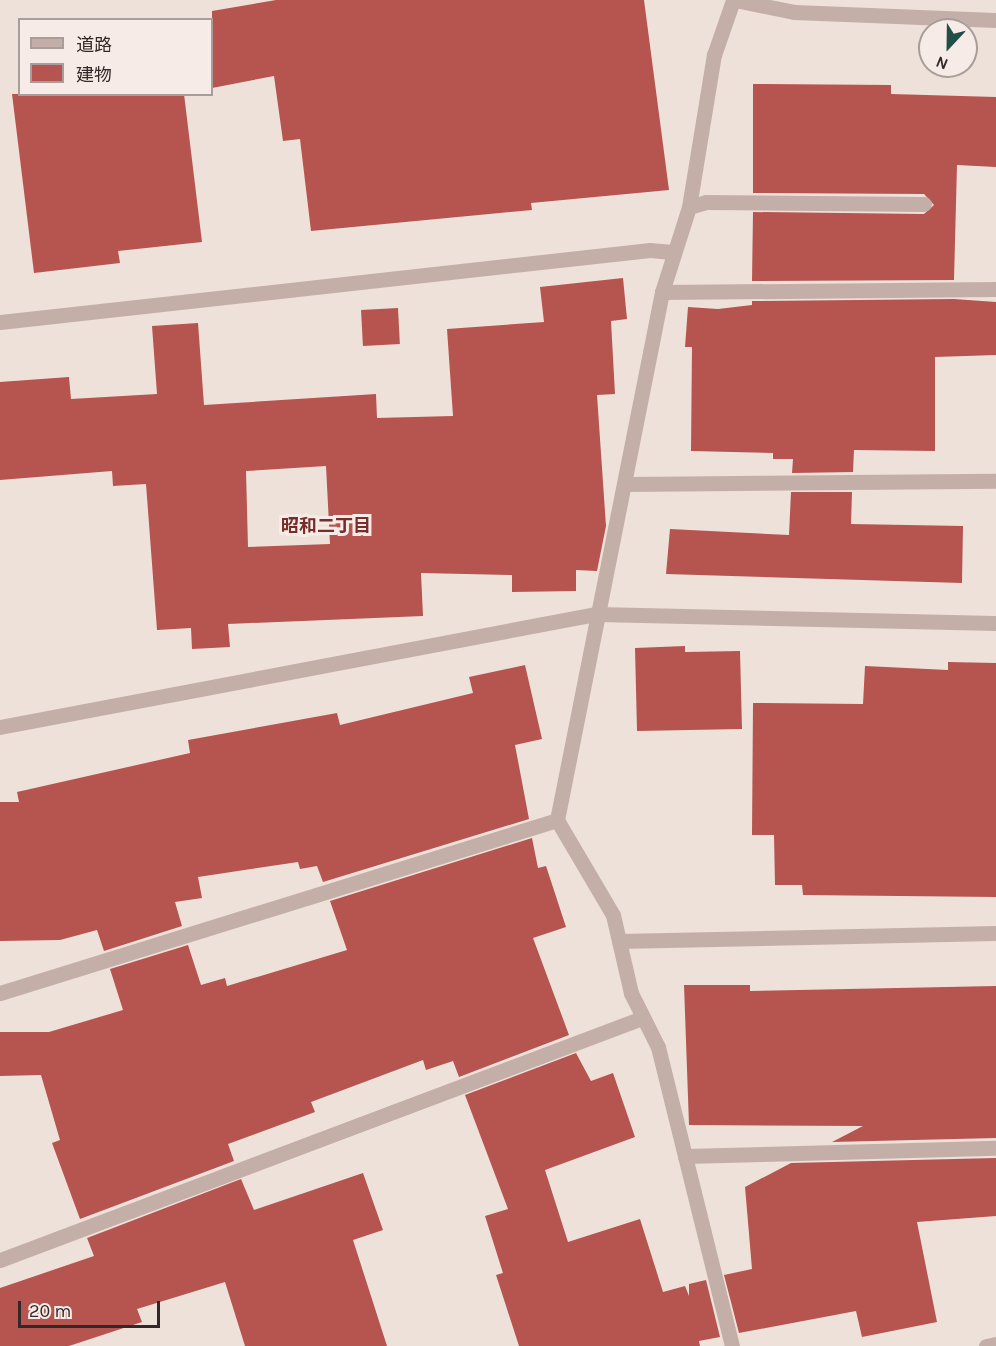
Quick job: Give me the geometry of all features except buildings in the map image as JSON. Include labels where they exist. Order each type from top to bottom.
[{"type":"street","points":[[732,1346],[658,1047],[642,1018],[613,915],[557,820],[591,664],[596,614],[626,484],[662,292],[672,252],[689,207],[714,55],[734,0],[794,12],[996,20]]},
{"type":"street","points":[[689,207],[706,202],[924,204]]},
{"type":"street","points":[[0,322],[650,250],[672,252]]},
{"type":"street","points":[[662,292],[996,289]]},
{"type":"street","points":[[626,484],[996,481]]},
{"type":"street","points":[[0,727],[596,614],[996,623]]},
{"type":"street","points":[[0,993],[557,820]]},
{"type":"street","points":[[619,941],[996,933]]},
{"type":"street","points":[[0,1260],[642,1018]]},
{"type":"street","points":[[685,1156],[996,1148]]},
{"type":"street","points":[[986,1346],[996,1344]]},
{"type":"district","name":"昭和二丁目","points":[[326,526]]}]
